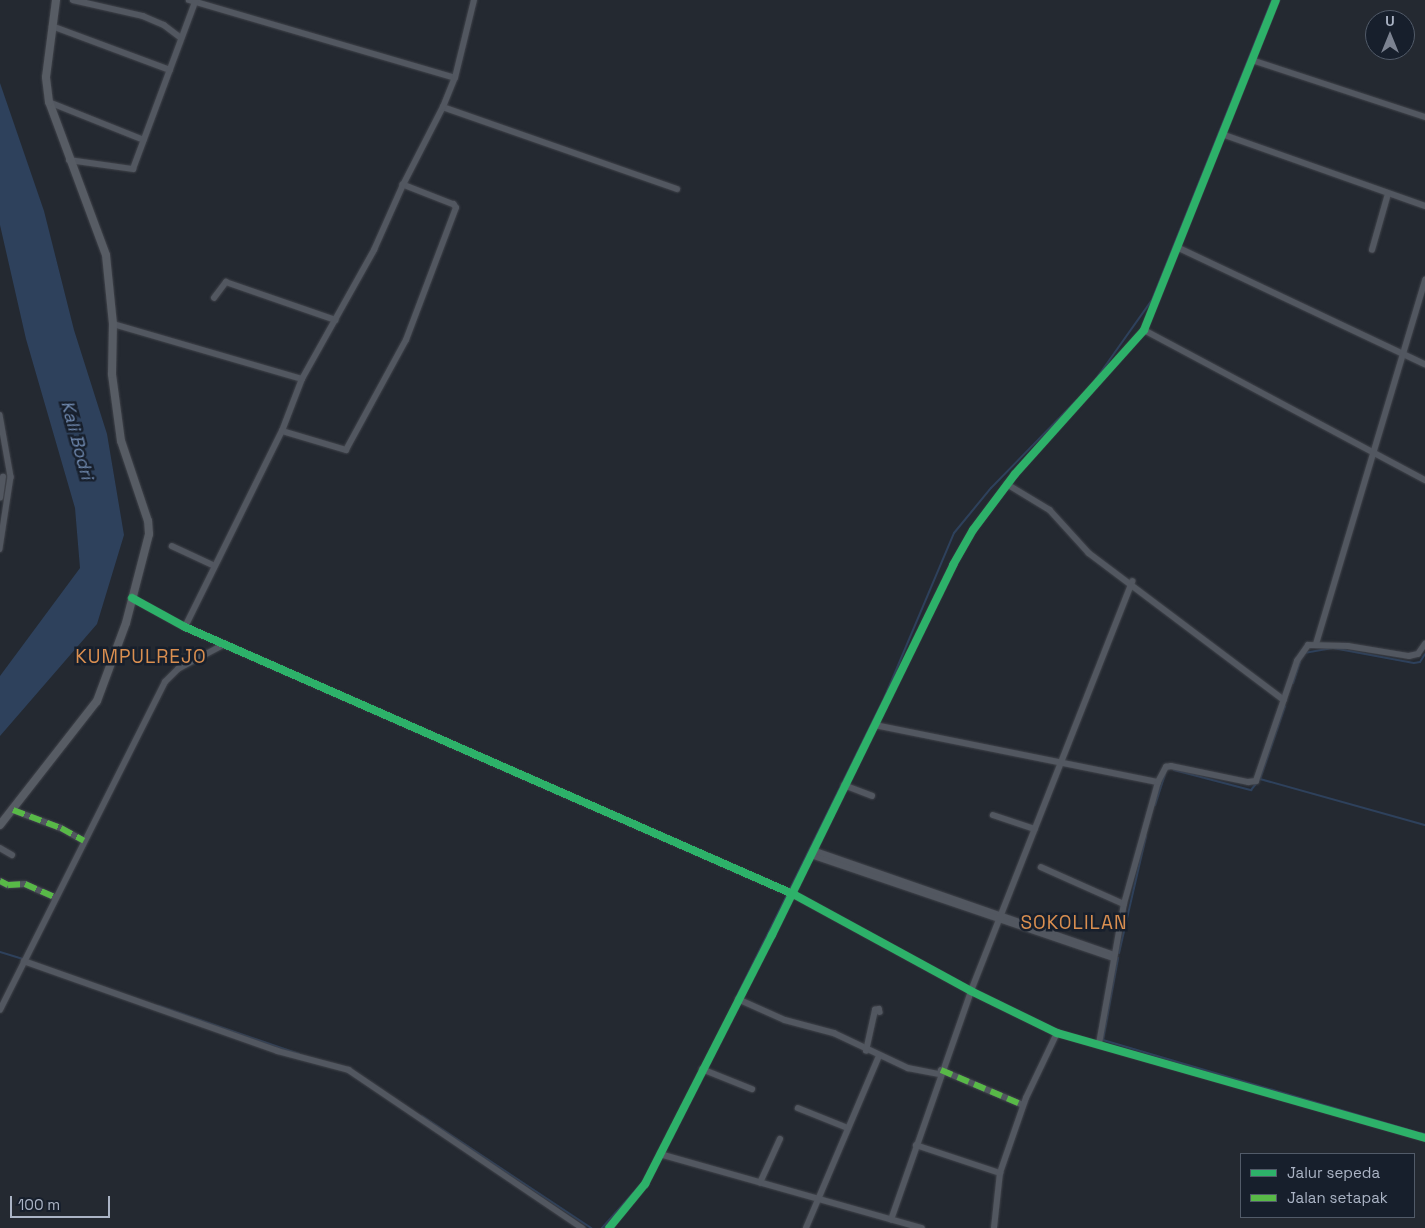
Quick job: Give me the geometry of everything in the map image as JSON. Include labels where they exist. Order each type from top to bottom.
[{"type":"street","points":[[0,825],[97,701],[110,672],[132,598],[149,528],[121,441],[112,374],[113,324],[106,255],[69,160],[50,102],[46,77],[56,0]]},
{"type":"street","points":[[73,0],[144,16],[164,25],[181,38]]},
{"type":"street","points":[[186,627],[282,430],[302,379],[374,250],[402,184],[443,107],[455,78],[474,0]]},
{"type":"street","points":[[609,1228],[645,1184],[738,999],[785,891],[812,853],[953,565],[1007,484],[1144,330],[1276,0]]},
{"type":"street","points":[[69,160],[132,170],[170,70],[193,1],[455,78]]},
{"type":"street","points":[[52,26],[170,70]]},
{"type":"street","points":[[1252,60],[1425,117]]},
{"type":"street","points":[[50,102],[144,140]]},
{"type":"street","points":[[443,107],[678,189]]},
{"type":"street","points":[[1222,134],[1425,206]]},
{"type":"street","points":[[282,430],[346,450],[406,340],[456,208],[454,204],[402,184]]},
{"type":"street","points":[[1372,250],[1388,194]]},
{"type":"street","points":[[1177,246],[1425,364]]},
{"type":"street","points":[[1316,644],[1425,280]]},
{"type":"street","points":[[214,298],[226,282],[336,320]]},
{"type":"street","points":[[113,324],[302,379]]},
{"type":"street","points":[[1144,330],[1373,454],[1425,480]]},
{"type":"street","points":[[0,415],[11,477],[0,546]]},
{"type":"street","points":[[0,498],[1,476],[11,477]]},
{"type":"street","points":[[1007,484],[1050,510],[1089,552],[1132,582],[1284,700]]},
{"type":"street","points":[[172,546],[215,566]]},
{"type":"street","points":[[891,1220],[941,1072],[998,919],[1064,761],[1132,582]]},
{"type":"street","points":[[132,598],[186,627],[785,891],[971,991],[1057,1033],[1425,1138]]},
{"type":"street","points":[[0,1010],[165,682],[178,669],[225,644]]},
{"type":"street","points":[[1099,1044],[1113,956],[1124,904],[1158,782],[1166,767],[1171,766],[1248,782],[1256,781],[1302,650],[1316,644],[1410,656],[1418,654],[1425,644]]},
{"type":"street","points":[[875,725],[1064,761],[1158,782]]},
{"type":"street","points":[[844,785],[872,796]]},
{"type":"street","points":[[12,810],[62,828],[84,841]]},
{"type":"street","points":[[993,815],[1034,829]]},
{"type":"street","points":[[0,848],[12,855]]},
{"type":"street","points":[[812,853],[998,919],[1113,956]]},
{"type":"street","points":[[1041,868],[1124,904]]},
{"type":"street","points":[[0,881],[8,885],[25,884],[56,898]]},
{"type":"street","points":[[24,961],[278,1051],[349,1070],[582,1228]]},
{"type":"street","points":[[738,999],[785,1020],[834,1034],[866,1051],[908,1068],[941,1072],[1023,1105]]},
{"type":"street","points":[[866,1051],[875,1010],[879,1009],[880,1012]]},
{"type":"street","points":[[994,1228],[1000,1173],[1023,1105],[1057,1033]]},
{"type":"street","points":[[806,1228],[879,1056]]},
{"type":"street","points":[[702,1069],[752,1089]]},
{"type":"street","points":[[798,1108],[848,1128]]},
{"type":"street","points":[[760,1183],[780,1139]]},
{"type":"street","points":[[916,1145],[1000,1173]]},
{"type":"street","points":[[660,1154],[891,1220],[900,1225],[922,1228]]},
{"type":"water","name":"Kali Bodri","points":[[0,83],[44,211],[74,330],[107,434],[124,535],[97,624],[0,736],[0,676],[80,568],[75,508],[26,339],[0,225]]},
{"type":"waterway","points":[[1091,386],[1152,300],[1272,0]]},
{"type":"waterway","points":[[736,998],[883,701],[954,533],[991,488],[1077,400]]},
{"type":"waterway","points":[[1304,653],[1333,648],[1414,663],[1420,662],[1425,654]]},
{"type":"waterway","points":[[1293,683],[1300,661]]},
{"type":"waterway","points":[[1174,770],[1251,790],[1260,779],[1285,706]]},
{"type":"waterway","points":[[1155,805],[1165,774]]},
{"type":"waterway","points":[[1260,779],[1425,825]]},
{"type":"waterway","points":[[1119,953],[1146,836]]},
{"type":"waterway","points":[[0,952],[23,959]]},
{"type":"waterway","points":[[1118,958],[1103,1040],[1416,1132]]},
{"type":"waterway","points":[[159,1006],[299,1054]]},
{"type":"waterway","points":[[422,1116],[591,1228]]},
{"type":"waterway","points":[[1421,1133],[1425,1134]]},
{"type":"waterway","points":[[602,1228],[644,1181]]},
{"type":"marked path","points":[[13,810],[61,828],[84,841]]},
{"type":"marked path","points":[[0,881],[8,885],[25,884],[56,898]]},
{"type":"marked path","points":[[941,1070],[1023,1105]]},
{"type":"cycle path","points":[[609,1228],[645,1184],[772,935],[953,565],[973,530],[1015,474],[1144,330],[1276,0]]},
{"type":"cycle path","points":[[132,598],[185,627],[793,894],[971,991],[1057,1033],[1425,1138]]},
{"type":"district","name":"KUMPULREJO","points":[[141,657]]},
{"type":"district","name":"SOKOLILAN","points":[[1074,923]]}]
